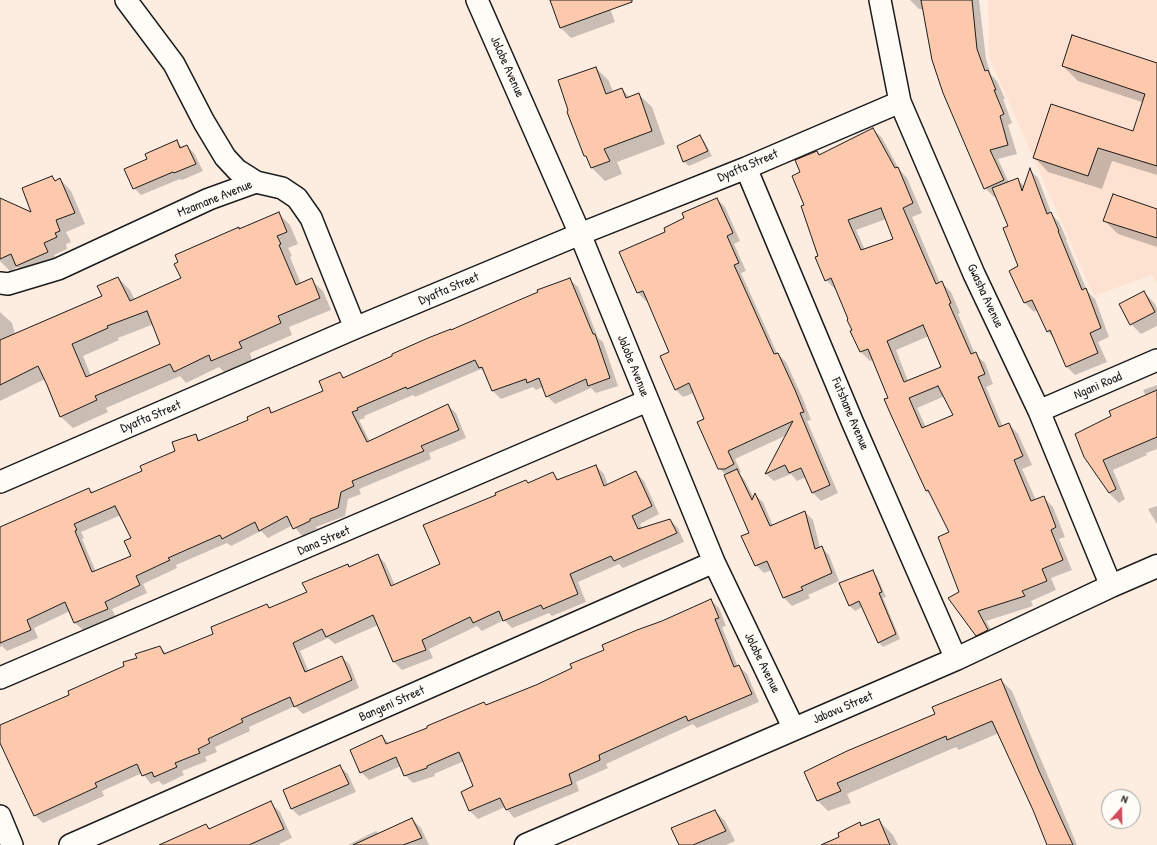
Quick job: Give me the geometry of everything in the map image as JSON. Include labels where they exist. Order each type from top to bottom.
[{"type":"street","points":[[126,0],[174,64],[204,122],[225,157],[237,170],[256,182]]},
{"type":"street","name":"Jolobe Avenue","points":[[477,0],[580,234],[714,562],[794,729]]},
{"type":"street","name":"Gwasha Avenue","points":[[880,0],[900,102],[974,274],[1039,411],[1111,586]]},
{"type":"street","name":"Dyafta Street","points":[[0,482],[355,328],[580,234],[746,168],[900,102]]},
{"type":"street","name":"Futshane Avenue","points":[[746,168],[855,428],[956,659]]},
{"type":"street","name":"Mzamane Avenue","points":[[0,284],[8,284],[58,269],[209,199],[256,182],[282,188],[297,198],[311,218],[355,328]]},
{"type":"street","name":"Ngani Road","points":[[1039,411],[1157,360]]},
{"type":"street","name":"Dana Street","points":[[0,678],[647,401]]},
{"type":"street","name":"Bangeni Street","points":[[70,845],[714,562]]},
{"type":"street","name":"Jabavu Street","points":[[526,845],[956,659],[1157,566]]},
{"type":"street","points":[[0,816],[12,845]]},
{"type":"shaded area","points":[[988,0],[1157,0],[1157,284],[1152,275],[1094,296],[989,57]]},
{"type":"building","points":[[550,0],[632,0],[632,2],[560,28]]},
{"type":"building","points":[[921,0],[972,0],[977,49],[985,71],[988,70],[1004,114],[1000,116],[1008,145],[990,150],[1004,180],[984,189],[943,93],[932,60]]},
{"type":"building","points":[[1072,35],[1157,63],[1157,166],[1098,148],[1088,176],[1033,158],[1051,104],[1133,131],[1145,94],[1062,66]]},
{"type":"building","points":[[596,67],[606,94],[622,88],[626,98],[639,93],[652,131],[604,149],[610,161],[591,168],[586,156],[584,156],[567,112],[568,110],[558,80]]},
{"type":"building","points":[[873,128],[895,168],[898,167],[913,203],[903,208],[936,284],[942,281],[951,303],[949,304],[971,354],[976,352],[985,374],[978,377],[999,427],[1009,423],[1023,456],[1014,460],[1031,501],[1044,496],[1056,527],[1051,530],[1063,560],[1042,569],[1047,581],[1022,591],[1025,596],[978,611],[988,630],[976,636],[948,598],[959,592],[938,537],[949,532],[928,490],[926,491],[891,415],[884,399],[888,398],[868,349],[860,352],[850,331],[852,330],[831,278],[825,281],[815,257],[818,256],[801,206],[804,205],[792,176],[800,172],[795,160],[817,151],[819,155]],"holes":[[[881,208],[893,239],[861,250],[848,220]],[[923,325],[941,367],[904,382],[887,341]],[[938,386],[953,415],[922,428],[909,398]]]},
{"type":"building","points":[[700,135],[708,151],[683,162],[677,146]]},
{"type":"building","points":[[177,140],[180,148],[187,145],[196,164],[133,189],[124,169],[147,159],[145,154]]},
{"type":"building","points":[[1030,168],[1047,214],[1051,212],[1082,290],[1086,288],[1101,328],[1090,333],[1098,353],[1066,367],[1050,330],[1047,332],[1032,300],[1024,303],[1009,271],[1018,266],[1003,228],[1008,226],[992,188],[1018,178],[1022,191]]},
{"type":"building","points":[[52,176],[55,181],[60,178],[75,213],[56,220],[60,231],[55,233],[57,237],[44,243],[48,252],[16,266],[11,254],[0,259],[0,198],[31,212],[22,188]]},
{"type":"building","points":[[1113,194],[1157,209],[1157,238],[1103,221]]},
{"type":"building","points":[[717,198],[733,233],[727,236],[739,263],[734,265],[774,354],[778,353],[795,390],[804,412],[800,413],[830,485],[812,493],[801,468],[789,473],[785,465],[765,474],[793,421],[728,451],[734,464],[725,469],[718,469],[697,422],[704,419],[689,383],[675,390],[660,356],[669,352],[643,291],[637,293],[619,252],[665,232],[664,228],[684,218],[682,213]]},
{"type":"building","points":[[279,212],[287,232],[277,236],[281,244],[279,245],[296,285],[312,278],[320,298],[278,316],[281,323],[239,342],[242,348],[211,361],[209,355],[174,372],[170,364],[95,396],[97,400],[60,417],[38,366],[0,385],[0,340],[102,296],[97,286],[118,277],[130,301],[181,278],[174,264],[178,262],[175,255],[239,227],[239,229]],"holes":[[[147,311],[160,344],[86,377],[72,344],[108,328],[107,326]]]},
{"type":"building","points":[[570,278],[593,334],[595,334],[610,378],[588,386],[586,379],[546,397],[539,378],[527,383],[526,379],[492,391],[482,367],[479,368],[475,360],[407,389],[406,387],[357,408],[358,410],[352,412],[367,442],[448,404],[459,430],[421,446],[424,451],[352,481],[354,486],[341,492],[338,508],[310,519],[310,521],[293,529],[287,516],[259,531],[255,522],[222,539],[220,535],[168,558],[170,560],[136,576],[140,585],[105,602],[108,609],[74,623],[65,602],[27,620],[31,630],[0,643],[0,527],[89,488],[91,493],[142,471],[140,466],[175,451],[172,442],[196,434],[198,441],[248,420],[247,417],[269,407],[271,413],[323,391],[319,381],[340,372],[343,378],[428,338],[451,330],[538,292],[537,290]],"holes":[[[115,506],[131,538],[124,541],[131,556],[92,572],[75,531],[77,530],[74,524]]]},
{"type":"building","points":[[1144,291],[1155,312],[1130,325],[1119,304]]},
{"type":"building","points":[[1157,390],[1157,437],[1103,460],[1116,489],[1109,493],[1084,457],[1075,434],[1111,416],[1109,411]]},
{"type":"building","points":[[596,465],[604,486],[636,471],[652,506],[632,516],[638,529],[670,519],[677,533],[614,561],[611,556],[570,574],[578,594],[543,609],[541,605],[503,621],[499,611],[473,623],[470,617],[422,640],[426,650],[393,662],[373,615],[326,637],[322,629],[293,643],[305,672],[342,656],[352,680],[294,707],[290,697],[241,719],[243,722],[208,739],[210,743],[198,749],[200,753],[175,763],[177,767],[154,777],[152,772],[142,776],[137,764],[95,783],[97,787],[34,816],[0,743],[0,725],[69,695],[68,691],[124,666],[123,662],[137,658],[135,654],[160,646],[164,654],[213,634],[211,627],[267,604],[269,608],[307,592],[302,583],[348,564],[349,567],[378,554],[391,586],[440,564],[423,525],[496,495],[495,493],[526,480],[528,483],[553,472],[557,480]]},
{"type":"building","points":[[737,469],[752,500],[755,493],[770,526],[805,511],[815,549],[822,546],[832,573],[801,587],[803,590],[783,598],[767,561],[755,566],[741,536],[749,533],[724,475]]},
{"type":"building","points":[[873,570],[882,592],[879,593],[896,634],[878,643],[859,601],[849,606],[839,583]]},
{"type":"building","points":[[711,599],[719,618],[715,619],[734,667],[739,665],[752,694],[688,721],[686,716],[599,755],[600,760],[569,774],[572,784],[506,810],[500,798],[469,811],[461,792],[473,786],[459,752],[427,766],[427,768],[404,776],[396,757],[360,773],[350,750],[382,735],[386,744],[427,728],[427,726],[484,702],[486,705],[536,685],[572,668],[570,664],[604,650],[602,645],[662,621]]},
{"type":"building","points":[[1001,679],[1039,771],[1073,845],[1047,845],[1033,810],[992,721],[947,740],[946,736],[837,783],[841,791],[817,801],[804,772],[847,751],[935,714],[932,707]]},
{"type":"building","points":[[340,765],[349,784],[291,809],[283,790]]},
{"type":"building","points":[[271,801],[284,829],[249,845],[159,845],[206,824],[209,829]]},
{"type":"building","points":[[715,810],[726,831],[693,845],[679,845],[671,828]]},
{"type":"building","points":[[412,818],[422,838],[403,845],[353,845]]},
{"type":"building","points":[[879,819],[890,845],[821,845],[839,837],[838,833],[860,822],[861,826]]}]
